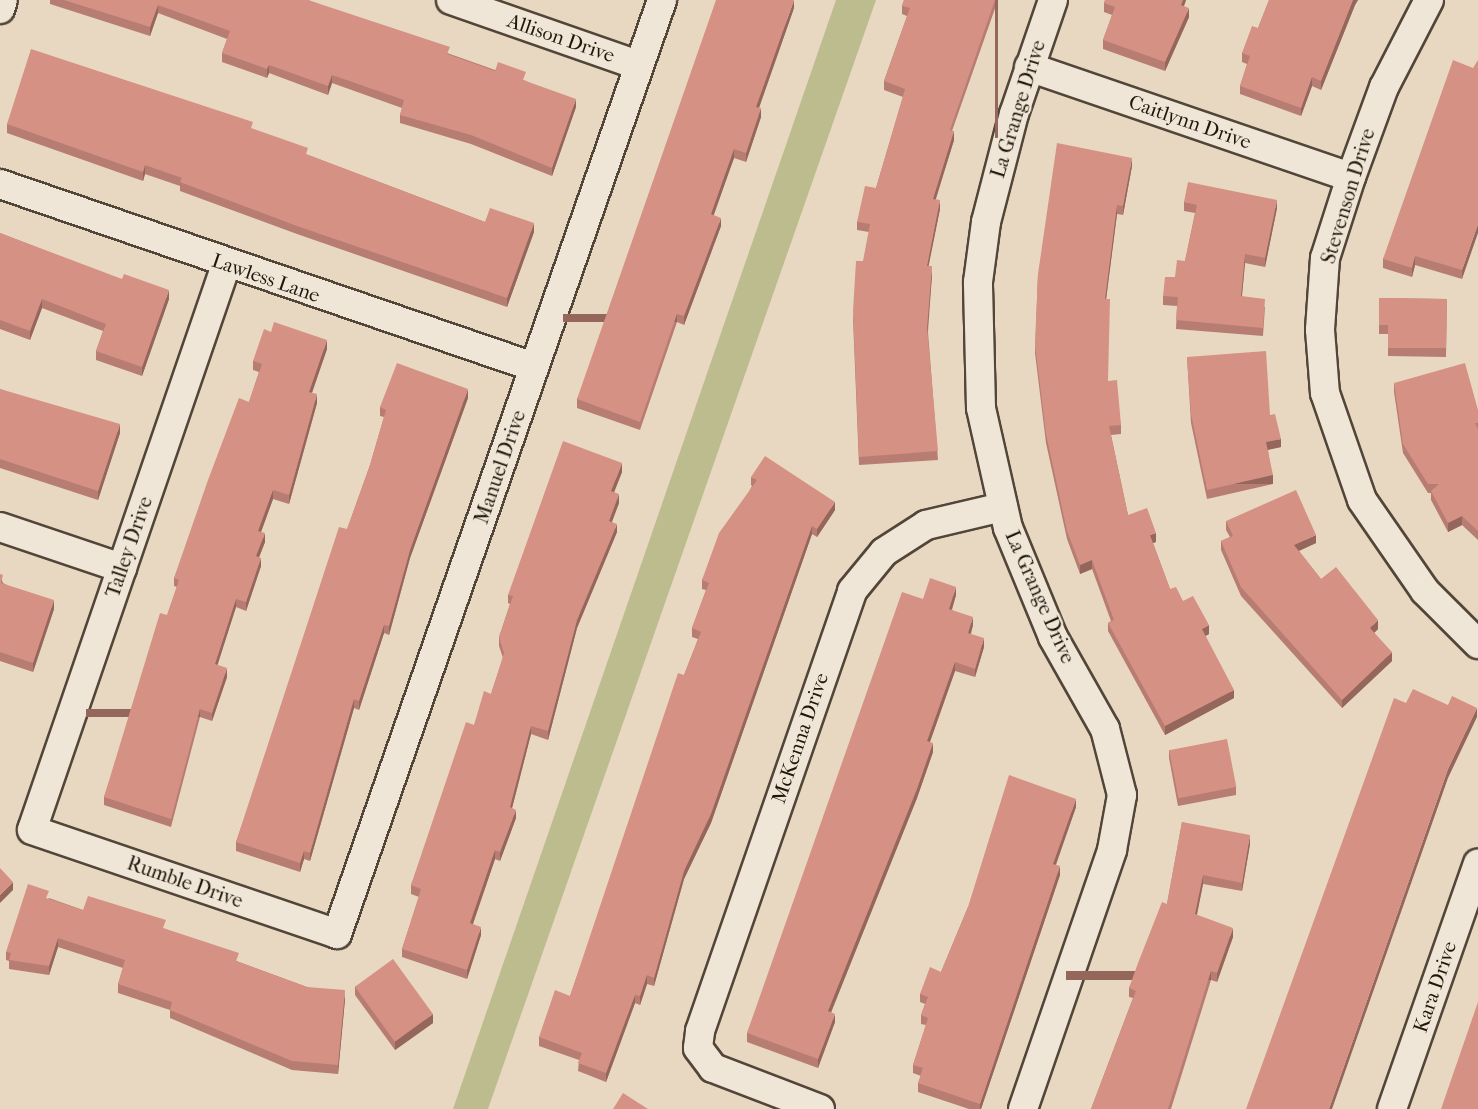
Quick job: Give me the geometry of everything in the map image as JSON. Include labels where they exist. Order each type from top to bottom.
[{"type":"street","points":[[0,9],[3,0]]},
{"type":"street","name":"Allison Drive","points":[[451,0],[638,65]]},
{"type":"street","name":"Manuel Drive","points":[[337,934],[662,0]]},
{"type":"street","name":"La Grange Drive","points":[[1023,1109],[1112,850],[1122,795],[1105,729],[1053,637],[1003,507],[981,408],[978,282],[999,165],[1053,0]]},
{"type":"street","name":"Stevenson Drive","points":[[1429,0],[1384,87],[1351,177],[1325,258],[1320,330],[1325,393],[1339,445],[1362,500],[1394,551],[1425,591],[1478,644]]},
{"type":"street","name":"Caitlynn Drive","points":[[1029,68],[1351,177]]},
{"type":"street","name":"Lawless Lane","points":[[0,184],[226,265],[534,367]]},
{"type":"street","name":"Talley Drive","points":[[32,830],[226,265]]},
{"type":"street","name":"McKenna Drive","points":[[820,1109],[713,1068],[701,1056],[700,1030],[852,591],[884,552],[926,525],[1003,507]]},
{"type":"street","points":[[0,527],[122,568]]},
{"type":"street","name":"Rumble Drive","points":[[32,830],[337,934]]},
{"type":"street","name":"Kara Drive","points":[[1392,1109],[1478,864]]},
{"type":"shaded area","points":[[836,0],[876,0],[488,1109],[453,1109]]},
{"type":"building","points":[[64,0],[308,0],[450,47],[447,54],[495,71],[498,62],[526,72],[523,80],[576,99],[552,168],[471,135],[400,115],[404,100],[332,75],[328,86],[269,65],[267,69],[222,53],[230,31],[158,5],[150,27]]},
{"type":"building","points":[[716,0],[794,0],[756,107],[761,108],[746,153],[734,149],[711,214],[721,218],[684,316],[677,314],[640,422],[577,399]]},
{"type":"building","points":[[904,0],[995,0],[950,130],[954,131],[933,199],[940,200],[927,266],[932,266],[927,328],[938,451],[859,457],[853,311],[856,261],[863,261],[870,224],[857,222],[865,186],[876,188],[905,89],[884,81],[910,8],[902,6]]},
{"type":"building","points":[[1105,0],[1183,0],[1181,5],[1189,8],[1165,62],[1103,40],[1115,7],[1104,3]]},
{"type":"building","points":[[1269,0],[1353,0],[1321,81],[1312,77],[1301,108],[1240,86],[1250,56],[1242,53],[1252,26],[1258,28]]},
{"type":"building","points":[[31,49],[253,122],[251,128],[308,148],[306,154],[485,222],[490,208],[534,223],[507,298],[297,226],[180,182],[182,178],[145,165],[143,172],[7,124]]},
{"type":"building","points":[[1453,60],[1473,68],[1478,60],[1478,224],[1462,270],[1415,256],[1412,268],[1383,259]]},
{"type":"building","points":[[1057,143],[1132,158],[1123,206],[1117,205],[1105,299],[1110,299],[1108,381],[1117,380],[1121,425],[1109,426],[1128,515],[1147,508],[1156,533],[1150,535],[1170,589],[1176,587],[1183,601],[1193,596],[1209,625],[1202,629],[1234,690],[1165,726],[1108,623],[1114,620],[1092,560],[1080,565],[1067,531],[1046,434],[1035,344],[1038,274]]},
{"type":"building","points":[[1188,182],[1277,200],[1265,258],[1245,254],[1241,296],[1265,299],[1263,328],[1176,320],[1178,297],[1163,296],[1165,277],[1175,277],[1177,260],[1185,261],[1197,205],[1184,202]]},
{"type":"building","points":[[0,233],[122,279],[124,274],[169,290],[142,367],[96,351],[106,324],[42,299],[30,331],[0,320]]},
{"type":"building","points":[[1379,298],[1447,299],[1446,348],[1388,348],[1388,325],[1379,325]]},
{"type":"building","points":[[274,322],[327,340],[309,392],[317,394],[289,495],[273,490],[258,531],[265,533],[256,556],[261,558],[246,602],[236,599],[215,664],[227,668],[212,713],[200,709],[171,819],[104,797],[160,613],[167,615],[179,580],[174,578],[208,480],[239,398],[249,402],[262,364],[253,361],[264,329],[271,332]]},
{"type":"building","points":[[1266,351],[1270,415],[1275,414],[1281,439],[1266,442],[1273,475],[1207,490],[1191,414],[1187,357]]},
{"type":"building","points":[[397,363],[468,389],[410,550],[389,626],[384,625],[359,701],[354,699],[310,853],[304,851],[300,863],[236,842],[339,527],[347,529],[370,465],[386,410],[380,407]]},
{"type":"building","points":[[1465,363],[1478,410],[1478,423],[1475,423],[1478,429],[1478,531],[1462,516],[1448,523],[1431,491],[1439,484],[1428,484],[1403,444],[1394,383]]},
{"type":"building","points":[[0,389],[120,424],[98,491],[0,459]]},
{"type":"building","points":[[563,441],[622,463],[611,491],[619,494],[609,521],[617,524],[577,620],[548,731],[531,726],[510,807],[516,810],[500,852],[495,850],[470,923],[481,927],[467,970],[402,949],[421,889],[411,885],[466,722],[474,725],[484,691],[491,694],[504,653],[499,637],[513,596],[508,595]]},
{"type":"building","points":[[765,456],[835,502],[817,529],[812,526],[711,814],[684,871],[654,978],[647,975],[640,996],[635,995],[606,1073],[578,1063],[582,1053],[539,1037],[555,990],[570,996],[678,673],[684,675],[701,632],[692,628],[709,583],[702,580],[719,533],[757,480],[751,477]]},
{"type":"building","points":[[1296,490],[1316,535],[1294,545],[1321,579],[1336,567],[1378,620],[1370,628],[1392,652],[1342,700],[1241,587],[1221,541],[1233,536],[1226,521]]},
{"type":"building","points":[[0,574],[3,575],[1,583],[54,600],[33,663],[0,652]]},
{"type":"building","points":[[930,578],[956,587],[949,609],[973,617],[968,633],[984,638],[975,669],[955,662],[927,741],[933,743],[917,789],[828,1011],[835,1014],[818,1059],[747,1033],[902,592],[923,599]]},
{"type":"building","points":[[1413,689],[1448,705],[1452,696],[1477,708],[1448,769],[1329,1109],[1246,1109],[1394,698],[1406,703]]},
{"type":"building","points":[[1227,739],[1236,787],[1178,798],[1169,750]]},
{"type":"building","points":[[1009,775],[1076,799],[1053,864],[1060,866],[980,1104],[918,1083],[923,1068],[913,1065],[928,1018],[921,1015],[928,997],[920,994],[930,967],[941,972],[968,907]]},
{"type":"building","points":[[1182,822],[1250,835],[1242,883],[1203,875],[1195,914],[1233,928],[1217,973],[1211,971],[1168,1109],[1091,1109],[1136,991],[1129,988],[1138,963],[1162,902],[1167,904]]},
{"type":"building","points":[[0,868],[13,882],[0,895]]},
{"type":"building","points":[[28,884],[49,891],[46,898],[83,910],[88,896],[166,920],[163,928],[239,953],[236,961],[307,987],[345,990],[338,1065],[292,1061],[170,1010],[172,1002],[118,984],[125,960],[58,938],[49,966],[9,960],[11,953],[6,952]]},
{"type":"building","points":[[393,959],[433,1014],[395,1042],[355,987]]},
{"type":"building","points":[[1478,1002],[1478,1109],[1441,1109]]},
{"type":"building","points":[[623,1093],[648,1109],[613,1109]]}]
